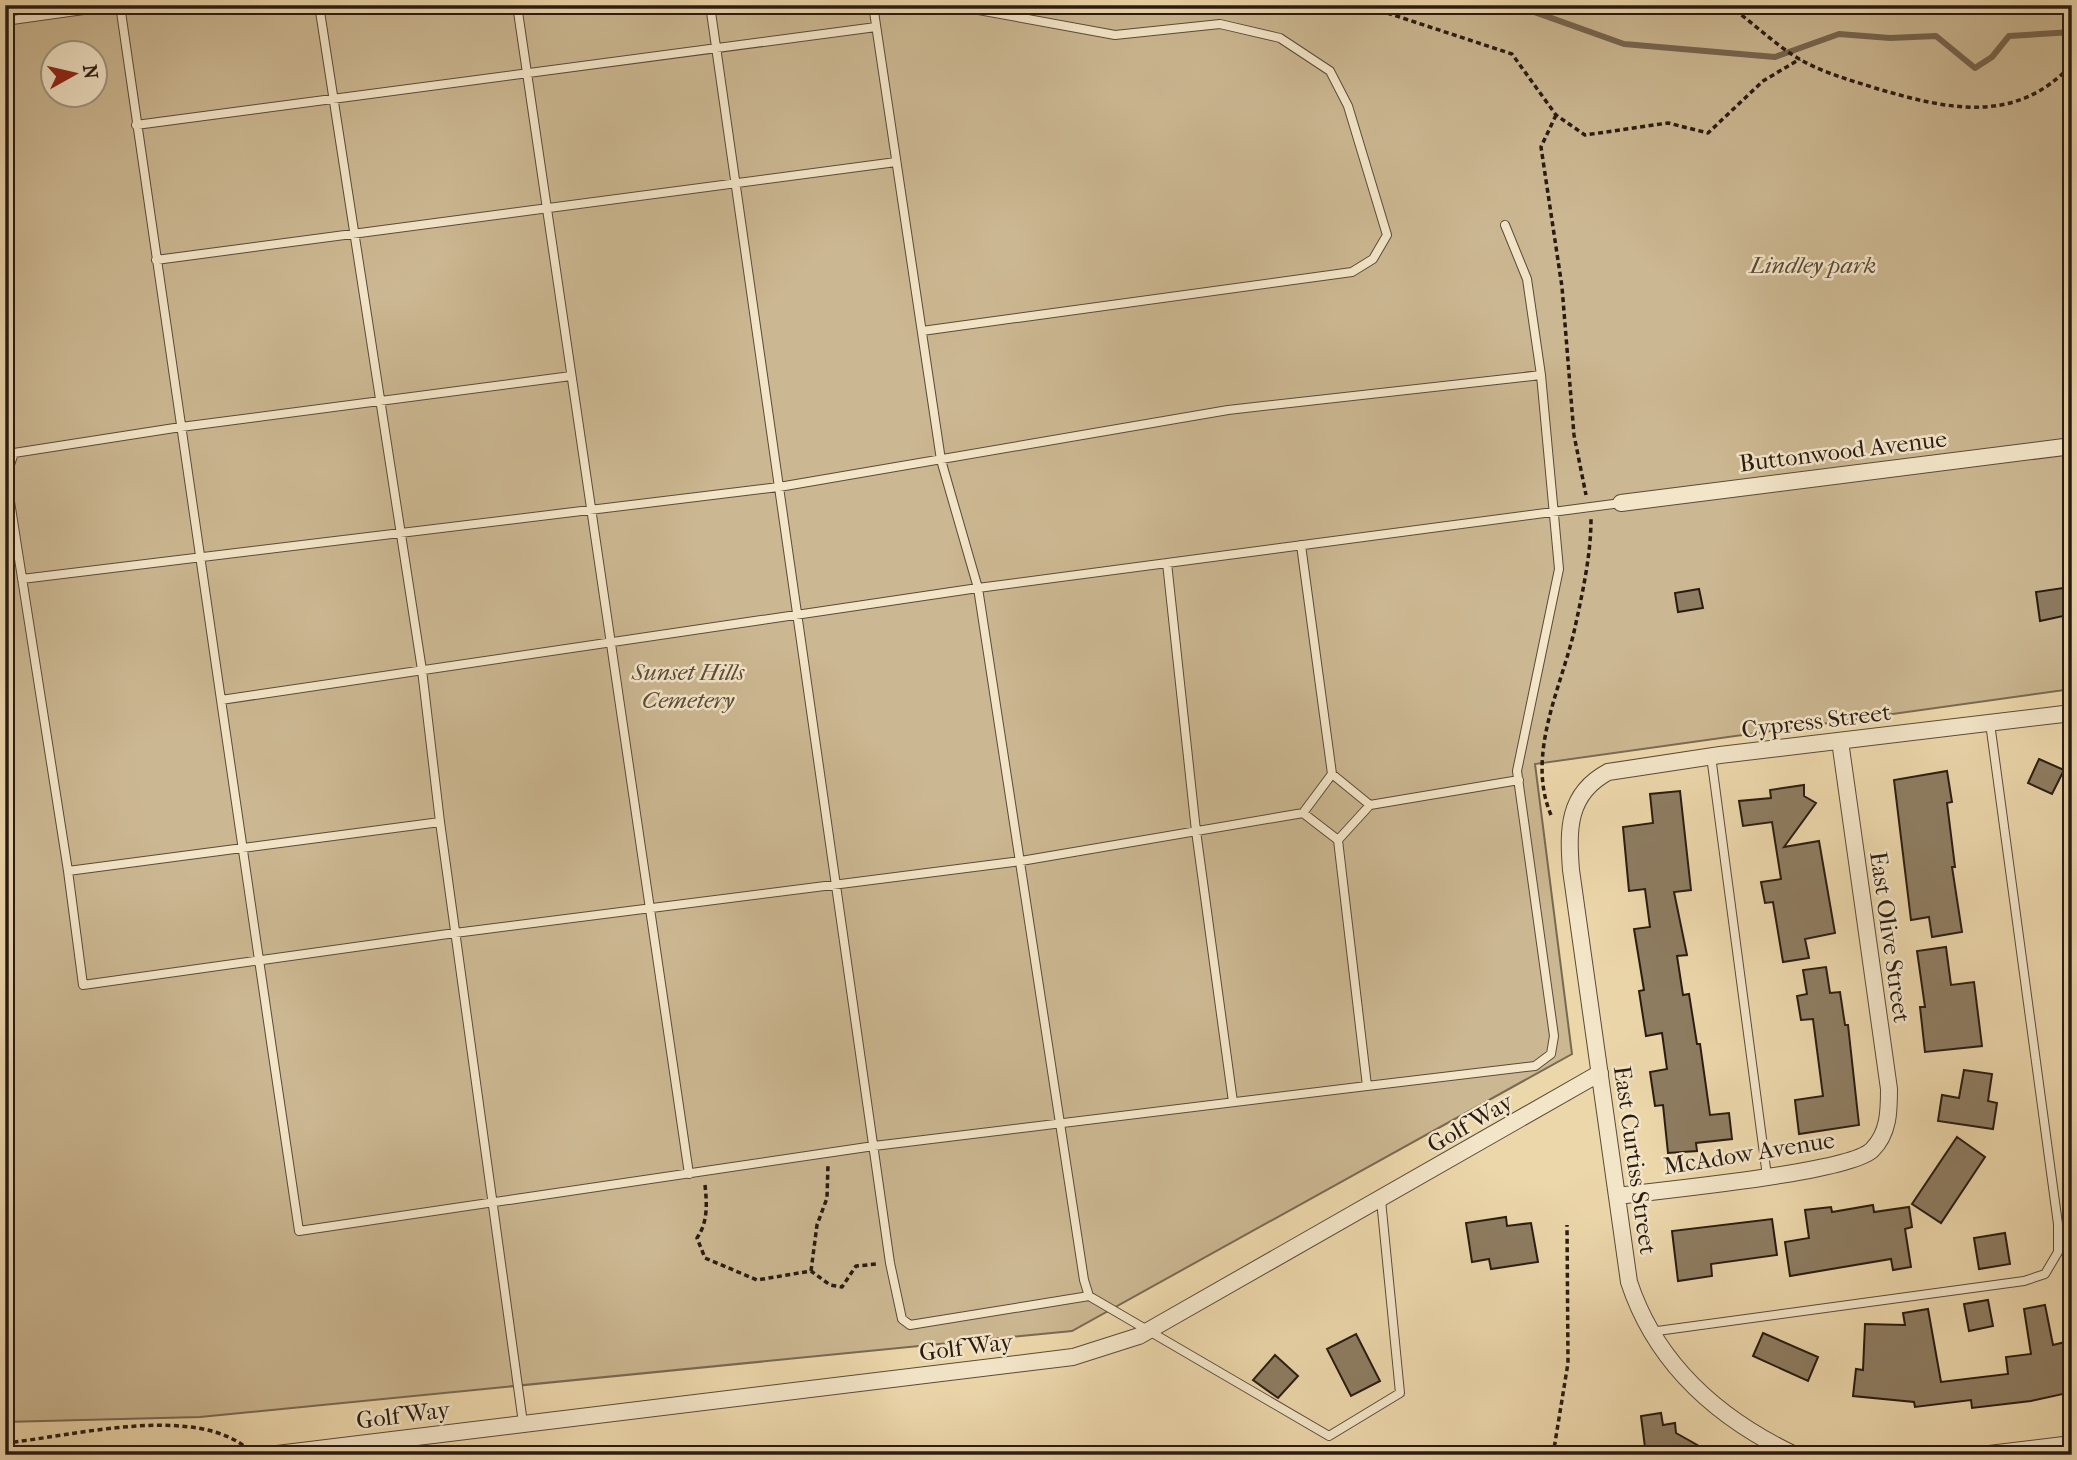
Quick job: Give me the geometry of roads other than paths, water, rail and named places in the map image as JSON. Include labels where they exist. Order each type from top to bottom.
[{"type":"street","name":"Buttonwood Avenue","points":[[1621,503],[2072,446]]},
{"type":"street","name":"Cypress Street","points":[[1579,802],[1594,779],[1608,772],[1711,756],[2072,712]]},
{"type":"street","name":"East Olive Street","points":[[1840,741],[1889,1089],[1886,1127],[1879,1138]]},
{"type":"street","name":"East Curtiss Street","points":[[1579,802],[1568,826],[1570,859],[1629,1282],[1650,1332],[1671,1362],[1713,1405],[1742,1428],[1796,1455]]},
{"type":"street","name":"Golf Way","points":[[270,1455],[1073,1357],[1146,1332],[1600,1073]]},
{"type":"street","name":"McAdow Avenue","points":[[1618,1196],[1828,1167],[1871,1151],[1879,1138]]},
{"type":"street","points":[[1982,1455],[2072,1444]]},
{"type":"lane","points":[[5,21],[119,5],[299,1231],[874,1146],[1535,1066],[1551,1054],[1554,1037],[1517,771],[1559,569],[1541,374],[1527,279],[1505,225]]},
{"type":"lane","points":[[319,5],[422,670],[440,822],[523,1423]]},
{"type":"lane","points":[[517,5],[689,1174]]},
{"type":"lane","points":[[710,5],[890,1263],[902,1319],[911,1325],[1089,1297],[1329,1436],[1400,1393],[1381,1200]]},
{"type":"lane","points":[[873,5],[941,460],[978,588],[1084,1280],[1089,1297]]},
{"type":"lane","points":[[922,331],[1352,272],[1373,259],[1387,234],[1348,106],[1330,71],[1280,38],[1220,24],[1115,35],[951,5]]},
{"type":"lane","points":[[136,125],[876,27]]},
{"type":"lane","points":[[156,260],[896,162]]},
{"type":"lane","points":[[22,579],[779,487],[1228,410],[1541,374]]},
{"type":"lane","points":[[571,376],[181,427],[14,453],[6,476],[68,871],[83,985],[455,933],[1021,861],[1303,813],[1332,774]]},
{"type":"lane","points":[[221,700],[978,588],[1621,503]]},
{"type":"lane","points":[[1301,545],[1332,774],[1370,805]]},
{"type":"lane","points":[[1167,563],[1196,831],[1233,1102]]},
{"type":"lane","points":[[1650,1332],[2024,1281],[2045,1275],[2058,1252],[2058,1224],[1990,723]]},
{"type":"lane","points":[[1711,756],[1767,1176]]},
{"type":"lane","points":[[1338,840],[1370,805],[1519,780]]},
{"type":"lane","points":[[1303,813],[1338,840],[1367,1086]]},
{"type":"lane","points":[[68,871],[440,822]]},
{"type":"waterway","points":[[1515,5],[1624,44],[1775,57],[1839,34],[1890,38],[1936,36],[1975,68],[1992,57],[2009,36],[2072,32]]},
{"type":"park label","name":"Lindley park","points":[[1813,265]]},
{"type":"park label","name":"Sunset Hills Cemetery","points":[[688,686]]}]
